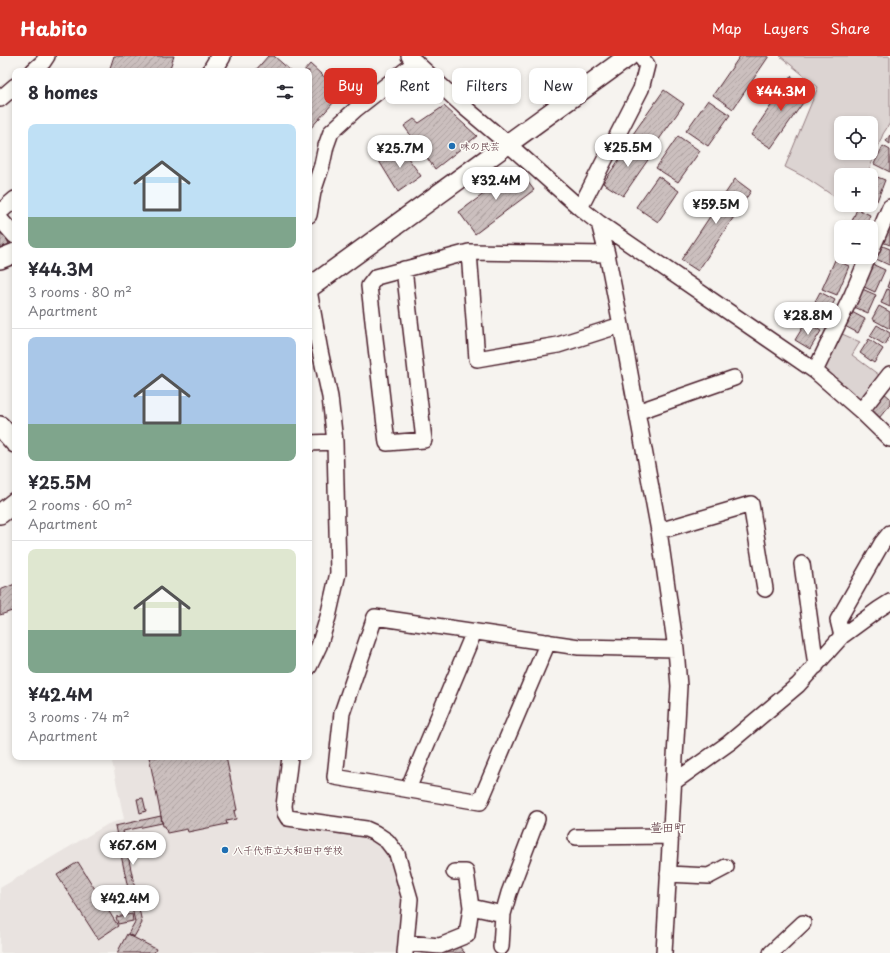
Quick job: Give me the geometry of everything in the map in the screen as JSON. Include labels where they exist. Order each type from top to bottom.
[{"type":"street","points":[[214,68],[221,56]]},
{"type":"street","points":[[312,287],[629,56]]},
{"type":"street","points":[[580,208],[642,89],[647,64],[640,56]]},
{"type":"street","points":[[312,198],[331,132],[412,59],[463,106],[580,208],[599,223],[815,371],[890,439]]},
{"type":"street","points":[[0,99],[12,89]]},
{"type":"street","points":[[0,212],[12,202]]},
{"type":"street","points":[[878,235],[890,207]]},
{"type":"street","points":[[0,218],[12,232]]},
{"type":"street","points":[[599,223],[622,325],[659,531],[676,649],[679,686],[664,953]]},
{"type":"street","points":[[404,270],[424,440],[387,443],[369,286],[376,277],[469,252],[607,254]]},
{"type":"street","points":[[469,252],[477,359],[558,346],[622,325]]},
{"type":"street","points":[[0,259],[12,254]]},
{"type":"street","points":[[815,371],[852,295],[865,264]]},
{"type":"street","points":[[312,306],[330,396],[335,442],[338,573],[328,617],[312,660]]},
{"type":"street","points":[[860,411],[890,374]]},
{"type":"street","points":[[637,412],[734,378]]},
{"type":"street","points":[[0,426],[12,440]]},
{"type":"street","points":[[312,443],[335,442]]},
{"type":"street","points":[[0,514],[12,504]]},
{"type":"street","points":[[659,531],[752,504],[765,590]]},
{"type":"street","points":[[842,636],[838,620],[882,543],[890,533]]},
{"type":"street","points":[[802,564],[816,666]]},
{"type":"street","points":[[674,782],[729,743],[798,685],[842,636],[890,602]]},
{"type":"street","points":[[548,642],[480,802],[335,777],[342,713],[375,617],[579,646],[676,649]]},
{"type":"street","points":[[408,789],[474,632]]},
{"type":"street","points":[[290,760],[284,806],[284,813],[288,818],[366,829],[376,833],[387,841],[397,854],[410,899],[406,948],[440,946],[466,935],[471,906],[466,871]]},
{"type":"street","points":[[501,947],[503,914],[509,893],[537,819]]},
{"type":"street","points":[[576,836],[671,836]]},
{"type":"street","points":[[668,874],[709,876],[726,866]]},
{"type":"street","points":[[471,906],[503,914]]},
{"type":"street","points":[[771,953],[803,924]]},
{"type":"shaded area","points":[[780,56],[890,56],[890,123],[883,134],[878,147],[878,116],[834,116],[834,160],[873,160],[870,168],[834,168],[834,196],[808,179],[785,167],[818,87]]},
{"type":"shaded area","points":[[840,333],[860,342],[852,355],[879,375],[859,400],[822,367]]},
{"type":"shaded area","name":"八千代市立大和田中学校","points":[[112,760],[283,760],[278,813],[279,819],[286,825],[370,837],[382,845],[390,856],[403,900],[398,953],[0,953],[0,888],[108,824],[124,819]]},
{"type":"building","points":[[114,56],[174,56],[170,68],[110,68]]},
{"type":"building","points":[[268,56],[274,56],[288,68],[258,68]]},
{"type":"building","points":[[740,56],[769,56],[733,109],[713,95]]},
{"type":"building","points":[[310,64],[324,77],[324,104],[332,104],[312,127],[312,68],[307,68]]},
{"type":"building","points":[[791,76],[812,90],[771,148],[751,135]]},
{"type":"building","points":[[664,90],[684,104],[653,148],[633,134]]},
{"type":"building","points":[[708,100],[730,115],[708,146],[686,131]]},
{"type":"building","points":[[444,106],[477,136],[435,169],[404,126],[414,119],[419,123]]},
{"type":"building","points":[[890,135],[890,144],[886,141]]},
{"type":"building","points":[[678,136],[700,151],[678,182],[656,168]]},
{"type":"building","points":[[632,141],[652,154],[623,196],[603,183]]},
{"type":"building","points":[[883,146],[890,150],[890,172],[874,164],[876,160],[878,160],[878,156]]},
{"type":"building","points":[[400,147],[421,176],[398,192],[379,161]]},
{"type":"building","points":[[518,169],[534,190],[475,234],[459,212]]},
{"type":"building","points":[[658,176],[679,191],[658,222],[636,207]]},
{"type":"building","points":[[878,177],[885,180],[878,198]]},
{"type":"building","points":[[735,179],[751,191],[698,271],[681,260]]},
{"type":"building","points":[[856,212],[864,212],[870,215],[868,220],[852,220]]},
{"type":"building","points":[[890,225],[890,245],[882,242]]},
{"type":"building","points":[[4,232],[11,249],[0,253],[0,234]]},
{"type":"building","points":[[880,245],[890,249],[889,265],[878,260],[878,249]]},
{"type":"building","points":[[834,262],[834,264],[844,264],[849,266],[837,295],[822,289]]},
{"type":"building","points":[[872,264],[885,270],[875,292],[862,286]]},
{"type":"building","points":[[890,279],[890,288],[887,287]]},
{"type":"building","points":[[860,288],[876,295],[868,313],[852,306]]},
{"type":"building","points":[[887,289],[890,290],[890,307],[881,303]]},
{"type":"building","points":[[820,292],[835,300],[823,321],[809,313]]},
{"type":"building","points":[[879,306],[890,312],[890,329],[872,319]]},
{"type":"building","points":[[850,311],[865,319],[858,333],[843,325]]},
{"type":"building","points":[[806,322],[821,331],[810,349],[795,340]]},
{"type":"building","points":[[877,325],[890,333],[885,345],[870,336]]},
{"type":"building","points":[[869,339],[883,349],[874,363],[860,353]]},
{"type":"building","points":[[883,392],[890,398],[890,405],[879,418],[869,409]]},
{"type":"building","points":[[12,585],[12,611],[0,615],[0,590]]},
{"type":"building","points":[[150,760],[227,760],[237,810],[234,811],[236,819],[226,821],[227,824],[188,832],[187,829],[167,833],[165,826],[163,826]]},
{"type":"building","points":[[143,798],[146,811],[140,813],[137,799]]},
{"type":"building","points":[[161,816],[162,823],[123,831],[142,923],[134,937],[128,934],[135,922],[115,826]]},
{"type":"building","points":[[78,862],[118,926],[98,939],[57,875]]},
{"type":"building","points":[[132,914],[133,921],[118,924],[116,917]]},
{"type":"building","points":[[127,934],[156,949],[154,953],[117,953]]},
{"type":"building","points":[[456,943],[465,953],[444,953]]},
{"type":"place","name":"味の民芸","points":[[452,146]]},
{"type":"place","name":"八千代市立大和田中学校","points":[[225,850]]},
{"type":"district","name":"萱田町","points":[[668,828]]}]
